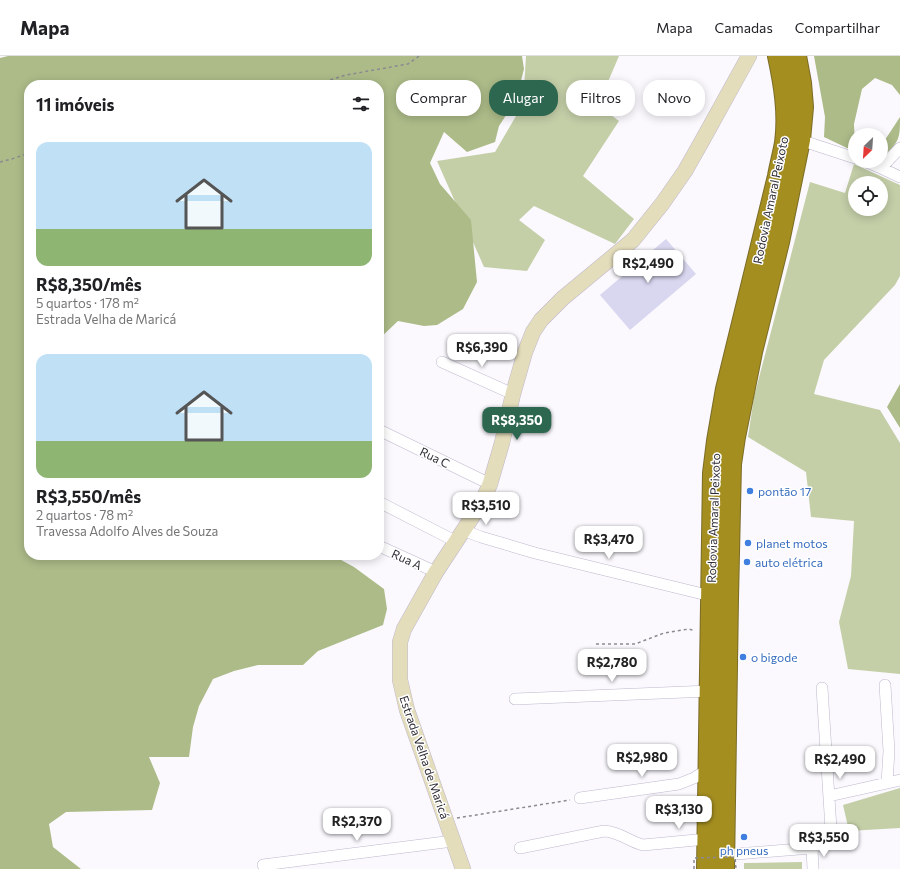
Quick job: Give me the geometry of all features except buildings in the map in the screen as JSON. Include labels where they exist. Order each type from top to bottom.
[{"type":"highway","name":"Rodovia Amaral Peixoto","points":[[707,869],[713,473],[726,389],[785,142],[786,109],[784,81],[778,56]]},
{"type":"highway","name":"Rodovia Amaral Peixoto","points":[[728,864],[728,590],[731,464],[752,352],[779,242],[800,140],[803,107],[801,83],[796,56]]},
{"type":"street","name":"Estrada Velha de Maricá","points":[[463,869],[407,710],[400,680],[399,657],[400,642],[404,629],[436,572],[482,502],[490,484],[502,444],[513,394],[525,352],[533,332],[541,320],[563,298],[633,240],[662,204],[685,171],[749,56]]},
{"type":"street","points":[[800,140],[848,156]]},
{"type":"street","points":[[888,161],[900,148]]},
{"type":"street","points":[[881,168],[900,177]]},
{"type":"street","points":[[442,362],[513,394]]},
{"type":"street","name":"Rua C","points":[[384,432],[490,484]]},
{"type":"street","points":[[384,504],[459,536],[481,537],[535,553],[711,596]]},
{"type":"street","name":"Rua A","points":[[384,548],[436,572]]},
{"type":"street","points":[[886,686],[889,750],[887,783]]},
{"type":"street","points":[[728,864],[812,848],[823,844],[829,837],[831,829],[822,688]]},
{"type":"street","points":[[515,698],[710,691]]},
{"type":"street","points":[[580,798],[679,784],[694,778],[709,769]]},
{"type":"street","points":[[829,796],[900,780]]},
{"type":"street","points":[[520,848],[604,831],[618,833],[636,843],[643,845],[707,839]]},
{"type":"street","points":[[263,865],[453,841]]},
{"type":"street","points":[[812,848],[813,869]]},
{"type":"path","points":[[330,80],[346,75],[408,64],[419,56]]},
{"type":"path","points":[[0,162],[24,155]]},
{"type":"path","points":[[596,644],[635,644],[664,633],[689,629],[710,635]]},
{"type":"path","points":[[446,820],[580,798]]},
{"type":"path","points":[[694,869],[694,858],[735,857],[728,864]]},
{"type":"green space","points":[[8,56],[522,56],[524,69],[521,80],[489,80],[489,116],[506,116],[499,126],[495,142],[467,152],[444,132],[430,163],[440,184],[471,220],[477,282],[463,309],[437,325],[424,326],[398,321],[384,334],[384,80],[24,80],[24,560],[341,560],[354,567],[384,589],[387,609],[383,625],[318,651],[303,665],[258,665],[234,671],[213,679],[199,706],[193,727],[189,757],[149,757],[160,783],[152,810],[66,812],[49,824],[53,847],[81,869],[0,869],[0,58]]},
{"type":"green space","points":[[526,56],[619,56],[609,80],[566,80],[566,116],[612,116],[619,121],[583,176],[634,219],[615,244],[534,206],[519,220],[545,240],[527,271],[484,267],[437,161],[495,152],[516,116],[558,116],[558,80],[524,80]]},
{"type":"green space","points":[[814,56],[900,56],[900,95],[892,85],[875,78],[862,89],[854,128],[848,128],[848,148],[824,137],[825,117]]},
{"type":"green space","points":[[900,117],[898,138],[894,146],[888,152],[888,135]]},
{"type":"green space","points":[[853,168],[863,168],[880,176],[850,176]]},
{"type":"green space","points":[[888,180],[900,185],[900,276],[895,285],[824,360],[814,394],[880,410],[900,443],[900,674],[848,669],[839,622],[851,576],[854,521],[811,517],[806,472],[748,437],[754,397],[810,182],[845,193],[848,183],[848,216],[888,216]]},
{"type":"green space","points":[[900,384],[900,428],[887,407]]},
{"type":"green space","points":[[900,788],[900,828],[849,831],[843,805]]},
{"type":"green space","points":[[802,862],[802,869],[744,869],[744,863]]},
{"type":"place","name":"pontão 17","points":[[750,491]]},
{"type":"place","name":"planet motos","points":[[748,543]]},
{"type":"place","name":"auto elétrica","points":[[747,562]]},
{"type":"place","name":"o bigode","points":[[743,657]]},
{"type":"place","name":"ph pneus","points":[[744,837]]}]
